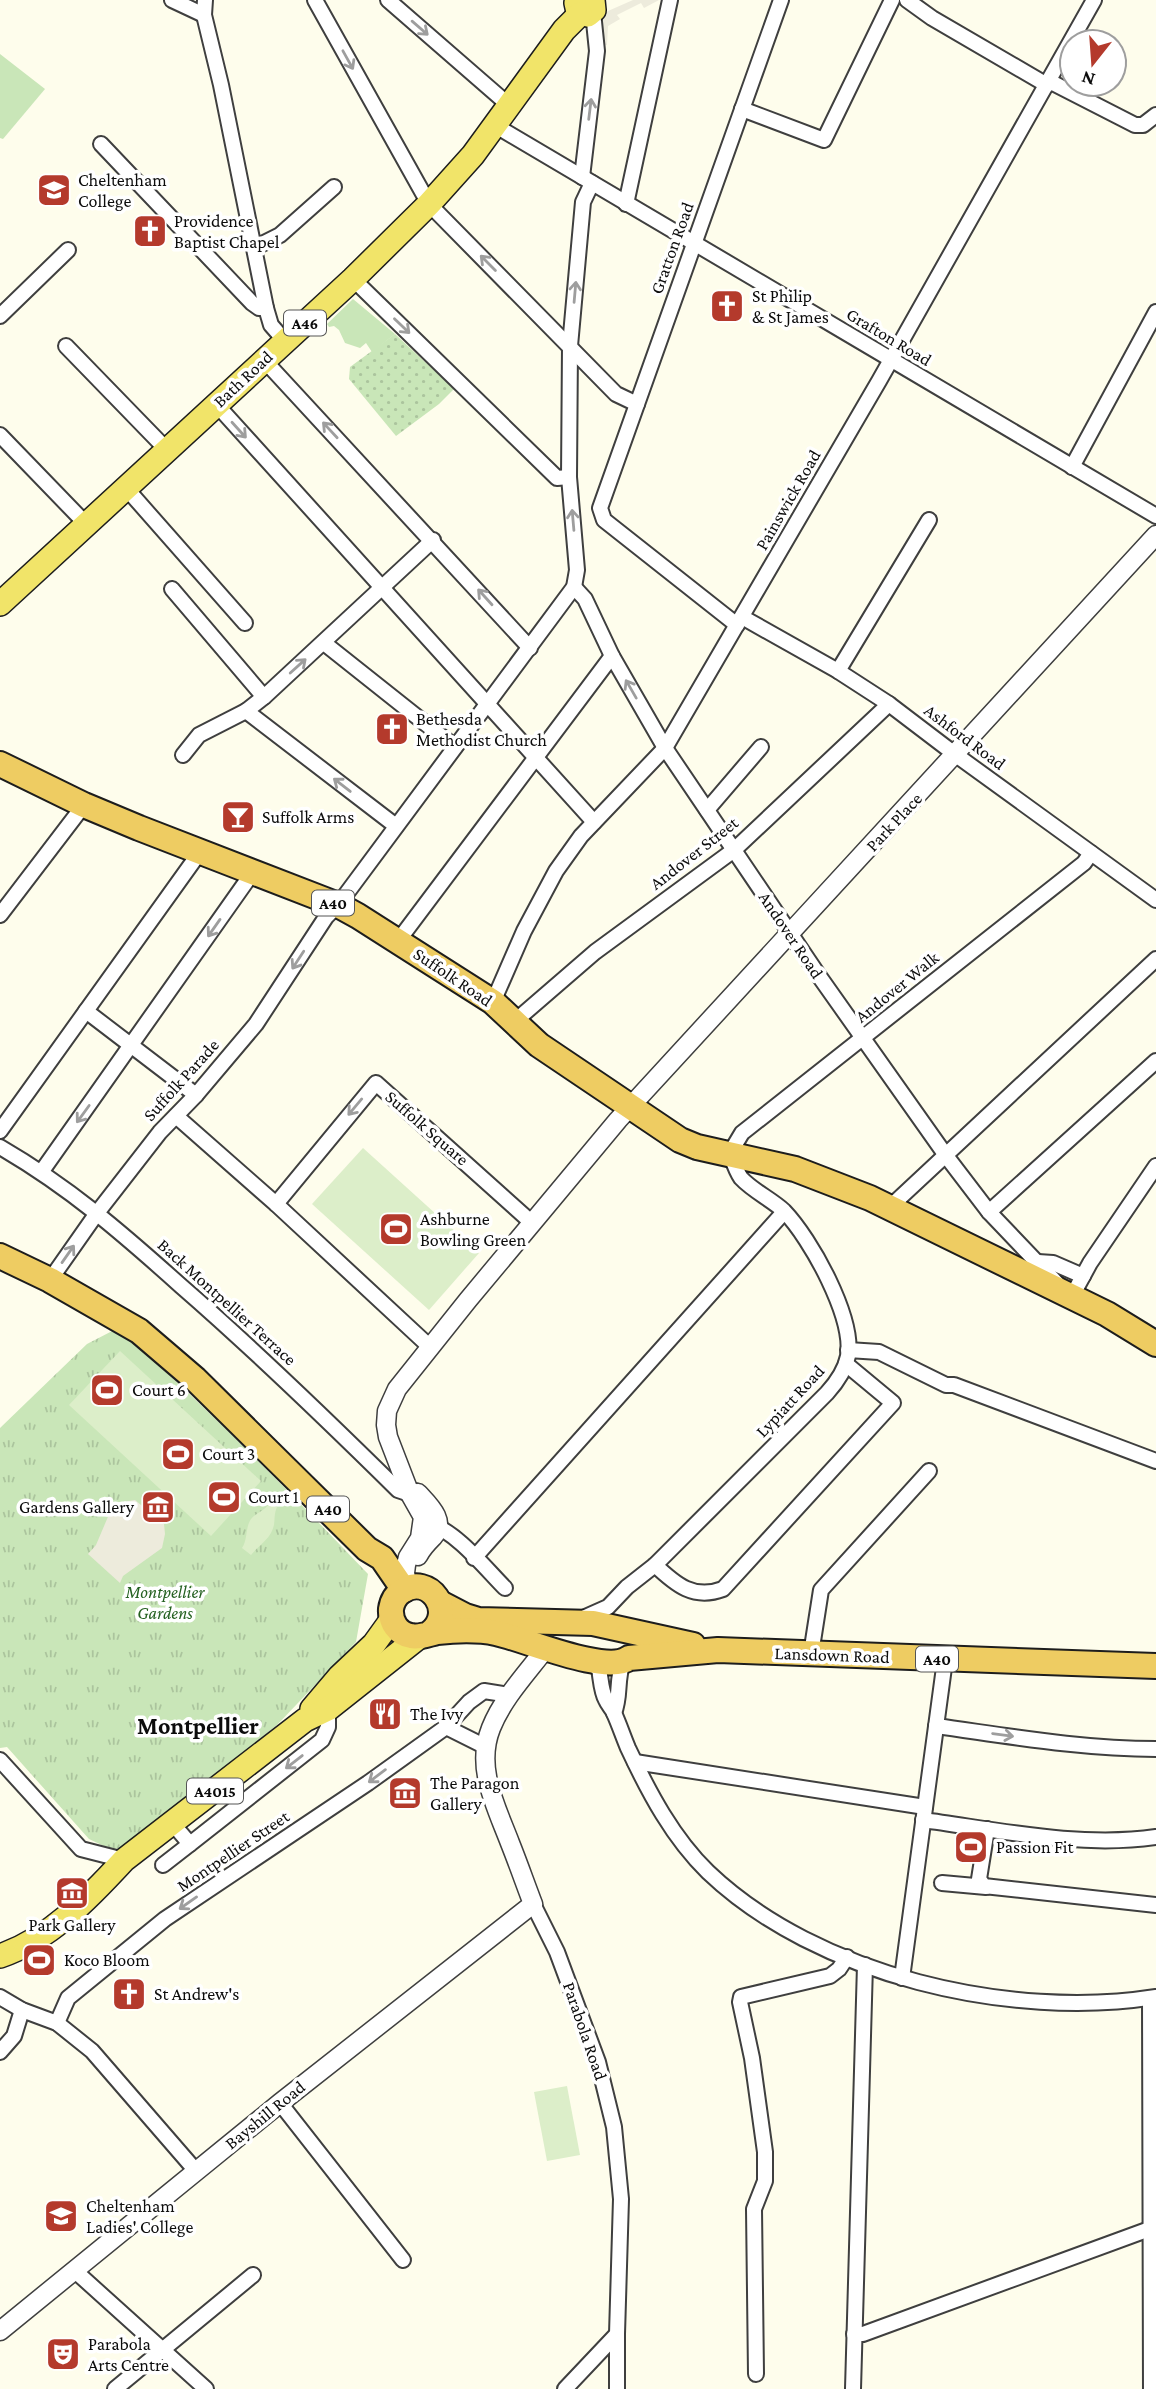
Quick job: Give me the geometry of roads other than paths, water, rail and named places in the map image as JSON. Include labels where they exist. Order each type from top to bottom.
[{"type":"highway","name":"Suffolk Road","points":[[0,764],[77,814],[200,852],[338,905],[493,1002],[539,1045],[680,1140],[697,1147],[795,1169],[890,1207]]},
{"type":"highway","name":"Andover Road","points":[[890,1207],[1107,1314],[1156,1344]]},
{"type":"highway","name":"A40","points":[[0,1256],[124,1321],[161,1349],[375,1554],[403,1597],[402,1633],[424,1635],[483,1631],[610,1663],[626,1660]]},
{"type":"highway","points":[[375,1554],[399,1560],[408,1557]]},
{"type":"highway","name":"A40","points":[[403,1597],[432,1592],[440,1603],[478,1620],[593,1623],[623,1629]]},
{"type":"highway","points":[[424,1635],[440,1620],[440,1603]]},
{"type":"highway","points":[[565,1653],[558,1631],[567,1624]]},
{"type":"highway","points":[[623,1629],[629,1633],[633,1650],[626,1660]]},
{"type":"highway","name":"Lansdown Road","points":[[623,1629],[718,1650]]},
{"type":"highway","name":"Lansdown Road","points":[[626,1660],[718,1650],[1156,1666]]},
{"type":"main road","name":"Bath Road","points":[[0,604],[353,279],[429,204],[511,107],[565,30],[591,5]]},
{"type":"main road","name":"A4015","points":[[305,1720],[317,1701],[374,1644],[403,1597]]},
{"type":"main road","name":"A4015","points":[[0,1956],[17,1950],[54,1927],[124,1860],[305,1720],[328,1709],[424,1635]]},
{"type":"street","points":[[172,0],[204,7],[266,308],[271,325],[285,341]]},
{"type":"street","points":[[315,0],[429,204],[617,394],[637,404]]},
{"type":"street","points":[[388,0],[511,107]]},
{"type":"street","points":[[626,204],[670,0]]},
{"type":"street","name":"Gratton Road","points":[[600,508],[781,0]]},
{"type":"street","points":[[742,109],[824,141],[892,0]]},
{"type":"street","points":[[907,0],[932,18],[1048,83],[1135,125],[1143,125],[1156,115]]},
{"type":"street","name":"Painswick Road","points":[[493,1002],[544,891],[568,854],[594,822],[665,748],[879,382],[1094,0]]},
{"type":"street","points":[[574,587],[577,570],[569,477],[570,346],[597,51],[591,5]]},
{"type":"street","name":"Grafton Road","points":[[496,126],[1156,516]]},
{"type":"street","points":[[100,144],[252,303],[259,308],[266,308]]},
{"type":"street","points":[[254,248],[280,235],[334,187]]},
{"type":"street","points":[[0,316],[68,250]]},
{"type":"street","points":[[353,279],[557,478],[569,477]]},
{"type":"street","points":[[1072,467],[1156,312]]},
{"type":"street","points":[[66,346],[167,450]]},
{"type":"street","points":[[264,360],[530,648]]},
{"type":"street","points":[[216,404],[594,822]]},
{"type":"street","points":[[0,435],[86,524]]},
{"type":"street","points":[[126,488],[245,623]]},
{"type":"street","name":"Ashford Road","points":[[600,508],[604,520],[739,621],[838,671],[890,704],[1156,900]]},
{"type":"street","points":[[838,671],[929,520]]},
{"type":"street","name":"Park Place","points":[[629,1107],[1156,535]]},
{"type":"street","points":[[183,755],[199,735],[246,710],[264,697],[433,540]]},
{"type":"street","name":"Suffolk Parade","points":[[50,1280],[97,1213],[160,1132],[196,1095],[256,1024],[326,917],[338,905],[574,587]]},
{"type":"street","name":"Andover Road","points":[[574,587],[585,599],[612,656],[665,748],[863,1039],[989,1212],[1071,1298]]},
{"type":"street","points":[[172,589],[264,697]]},
{"type":"street","points":[[324,643],[455,747]]},
{"type":"street","points":[[398,941],[612,656]]},
{"type":"street","name":"Andover Street","points":[[514,1022],[595,952],[734,850],[890,704]]},
{"type":"street","points":[[246,710],[396,826]]},
{"type":"street","points":[[707,810],[761,747]]},
{"type":"street","points":[[0,915],[77,814]]},
{"type":"street","points":[[0,1131],[200,852]]},
{"type":"street","name":"Andover Walk","points":[[730,1153],[742,1133],[1084,863],[1091,853]]},
{"type":"street","points":[[43,1171],[253,872]]},
{"type":"street","points":[[890,1207],[947,1157],[1156,959]]},
{"type":"street","points":[[86,1011],[196,1095]]},
{"type":"street","points":[[989,1212],[1156,1061]]},
{"type":"street","name":"Suffolk Square","points":[[276,1204],[376,1083],[531,1222]]},
{"type":"street","points":[[505,1588],[474,1558],[423,1517],[388,1437],[387,1412],[397,1389],[430,1347],[629,1107]]},
{"type":"street","points":[[176,1116],[276,1204],[430,1347]]},
{"type":"street","name":"Back Montpellier Terrace","points":[[0,1147],[43,1171],[97,1213],[228,1327],[398,1490],[411,1488]]},
{"type":"street","points":[[655,1565],[675,1583],[689,1591],[705,1594],[723,1588],[893,1403],[847,1357],[844,1318],[834,1291],[806,1242],[784,1212],[741,1177],[730,1153]]},
{"type":"street","points":[[1071,1298],[1083,1276],[1150,1186],[1156,1166]]},
{"type":"street","points":[[474,1558],[784,1212]]},
{"type":"street","points":[[1038,1262],[1054,1263],[1083,1276]]},
{"type":"street","points":[[847,1357],[879,1353],[946,1385],[954,1385],[1156,1461]]},
{"type":"street","name":"Lypiatt Road","points":[[567,1624],[608,1608],[627,1587],[655,1565],[827,1393],[839,1379],[847,1357]]},
{"type":"street","points":[[811,1654],[821,1590],[929,1471]]},
{"type":"street","points":[[403,1597],[408,1557],[431,1525]]},
{"type":"street","points":[[403,1597],[415,1572],[421,1550],[435,1535],[431,1525]]},
{"type":"street","points":[[608,1608],[623,1629]]},
{"type":"street","points":[[511,1637],[522,1650],[525,1661],[524,1677]]},
{"type":"street","points":[[565,1653],[594,1664],[599,1669],[605,1699],[669,1825],[708,1872],[757,1911],[847,1958],[902,1978],[957,1992],[1026,2002],[1088,2004],[1153,1998],[1151,2389]]},
{"type":"street","name":"Parabola Road","points":[[565,1653],[524,1677],[510,1695],[491,1728],[486,1747],[485,1774],[533,1904],[557,1952],[598,2062],[614,2127],[621,2199],[617,2389]]},
{"type":"street","points":[[614,1713],[618,1704],[617,1682],[626,1660]]},
{"type":"street","points":[[902,1978],[945,1660]]},
{"type":"street","name":"Montpellier Street","points":[[57,2022],[68,1998],[165,1919],[368,1783],[446,1727],[469,1702],[484,1691],[510,1695]]},
{"type":"street","points":[[163,1865],[322,1740],[328,1727],[328,1709]]},
{"type":"street","points":[[936,1726],[1038,1741],[1156,1749]]},
{"type":"street","points":[[446,1727],[486,1747]]},
{"type":"street","points":[[0,1760],[81,1849],[124,1860]]},
{"type":"street","points":[[635,1762],[924,1814],[986,1829],[1090,1841],[1126,1841],[1156,1837]]},
{"type":"street","points":[[173,1824],[190,1844]]},
{"type":"street","points":[[986,1829],[979,1879],[986,1887]]},
{"type":"street","points":[[942,1883],[1156,1905]]},
{"type":"street","name":"Bayshill Road","points":[[0,2331],[280,2103],[533,1904]]},
{"type":"street","points":[[755,2374],[754,2209],[765,2181],[765,2152],[741,1997],[830,1976],[847,1958]]},
{"type":"street","points":[[853,2389],[865,1965]]},
{"type":"street","points":[[0,1997],[22,2010],[57,2022],[92,2051],[196,2171]]},
{"type":"street","points":[[0,2052],[14,2036],[22,2010]]},
{"type":"street","points":[[280,2103],[403,2260]]},
{"type":"street","points":[[854,2334],[863,2334],[1153,2235]]},
{"type":"street","points":[[74,2270],[206,2389]]},
{"type":"street","points":[[116,2389],[253,2275]]},
{"type":"street","points":[[565,2389],[617,2334]]},
{"type":"place","name":"Cheltenham College","points":[[54,190]]},
{"type":"place","name":"Providence Baptist Chapel","points":[[150,231]]},
{"type":"place","name":"St Philip & St James","points":[[727,306]]},
{"type":"place","name":"Bethesda Methodist Church","points":[[392,729]]},
{"type":"place","name":"Suffolk Arms","points":[[238,817]]},
{"type":"place","name":"Ashburne Bowling Green","points":[[396,1229]]},
{"type":"place","name":"Court 6","points":[[107,1390]]},
{"type":"place","name":"Court 3","points":[[178,1454]]},
{"type":"place","name":"Court 1","points":[[224,1497]]},
{"type":"place","name":"Gardens Gallery","points":[[158,1507]]},
{"type":"place","name":"The Ivy","points":[[385,1714]]},
{"type":"place","name":"The Paragon Gallery","points":[[405,1793]]},
{"type":"place","name":"Passion Fit","points":[[971,1847]]},
{"type":"place","name":"Park Gallery","points":[[72,1893]]},
{"type":"place","name":"Koco Bloom","points":[[39,1960]]},
{"type":"place","name":"St Andrew's","points":[[129,1994]]},
{"type":"place","name":"Cheltenham Ladies' College","points":[[61,2216]]},
{"type":"place","name":"Parabola Arts Centre","points":[[63,2354]]},
{"type":"district","name":"Montpellier","points":[[198,1725]]},
{"type":"park label","name":"Montpellier Gardens","points":[[165,1602]]}]
